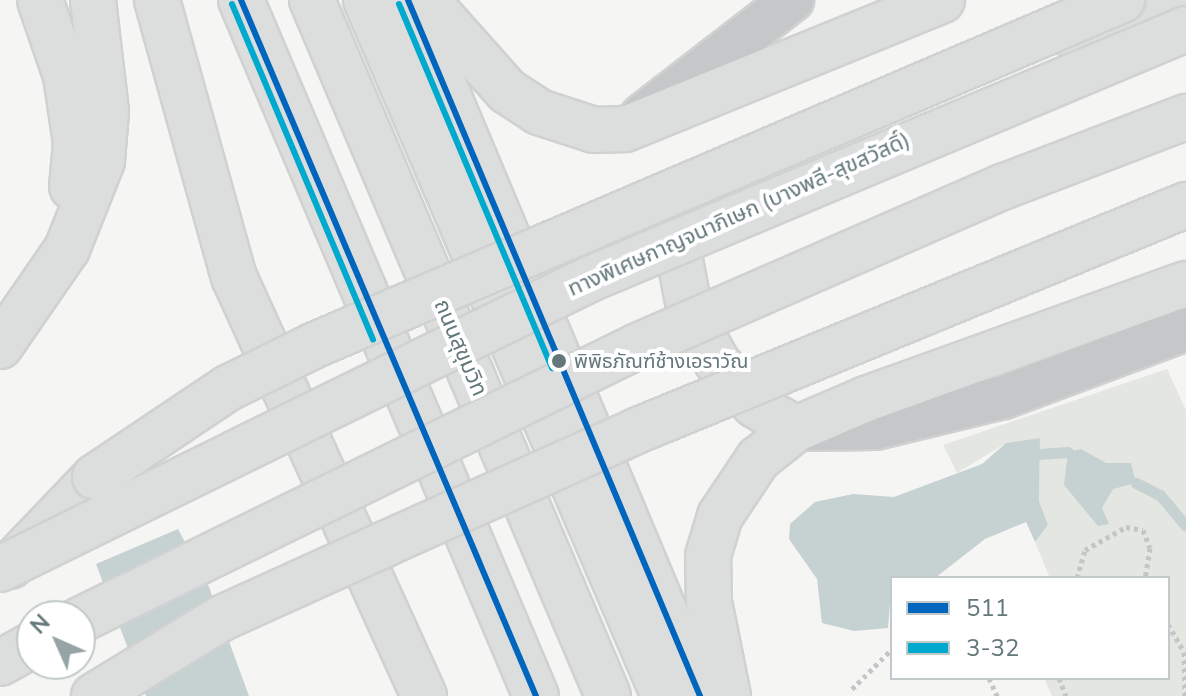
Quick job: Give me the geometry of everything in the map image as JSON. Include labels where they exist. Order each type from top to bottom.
[{"type":"highway","points":[[40,0],[66,76],[76,143],[67,249]]},
{"type":"highway","points":[[0,346],[67,249],[102,161],[106,111],[93,0]]},
{"type":"highway","points":[[157,0],[234,277],[424,696]]},
{"type":"highway","points":[[241,0],[536,696]]},
{"type":"highway","name":"ถนนสุขุมวิท","points":[[312,0],[608,696]]},
{"type":"highway","points":[[366,0],[664,696]]},
{"type":"highway","points":[[408,0],[700,696]]},
{"type":"highway","points":[[426,0],[475,61],[539,112],[594,130],[625,129],[942,0]]},
{"type":"highway","points":[[0,581],[95,477],[228,388],[649,198],[1122,0]]},
{"type":"highway","points":[[796,429],[755,405],[717,362],[690,312],[672,218],[677,205],[1179,0]]},
{"type":"highway","name":"ทางพิเศษกาญจนาภิเษก (บางพลี-สุขสวัสดิ์)","points":[[0,569],[592,278],[1186,29]]},
{"type":"highway","points":[[96,612],[638,346],[1005,186],[1186,117]]},
{"type":"highway","points":[[94,696],[220,619],[412,531],[1186,205]]},
{"type":"highway","points":[[728,696],[709,602],[708,556],[738,483],[796,429],[1186,284]]},
{"type":"street","points":[[625,129],[792,0]]},
{"type":"street","points":[[796,429],[875,428],[1004,397],[1186,329]]},
{"type":"path","points":[[1078,576],[1085,550],[1126,527],[1143,530],[1150,548],[1145,576]]},
{"type":"path","points":[[1170,628],[1184,652],[1185,696]]},
{"type":"path","points":[[852,689],[890,651]]},
{"type":"shaded area","points":[[1167,369],[1186,410],[1186,696],[1052,696],[1045,680],[1170,680],[1170,576],[1049,576],[1035,542],[1048,525],[1039,501],[1040,438],[1006,443],[957,473],[943,445]]},
{"type":"shaded area","points":[[1040,438],[1039,501],[1048,525],[1035,542],[1026,522],[985,539],[938,576],[890,576],[888,628],[854,631],[822,623],[817,579],[789,539],[790,524],[815,502],[853,494],[894,497],[982,464],[1006,443]]},
{"type":"shaded area","points":[[1081,449],[1106,463],[1131,463],[1136,483],[1113,489],[1102,508],[1109,524],[1098,526],[1064,485],[1068,452]]},
{"type":"shaded area","points":[[178,529],[209,587],[249,696],[146,696],[96,564]]},
{"type":"waterway","points":[[1039,454],[1068,452]]},
{"type":"waterway","points":[[1136,483],[1160,495],[1186,526]]},
{"type":"transit line","name":"511","points":[[241,0],[536,696]]},
{"type":"transit line","name":"511","points":[[408,0],[700,696]]},
{"type":"transit line","name":"3-32","points":[[232,4],[373,340]]},
{"type":"transit line","name":"3-32","points":[[399,4],[552,368]]},
{"type":"place","name":"พิพิธภัณฑ์ช้างเอราวัณ","points":[[559,361]]}]
